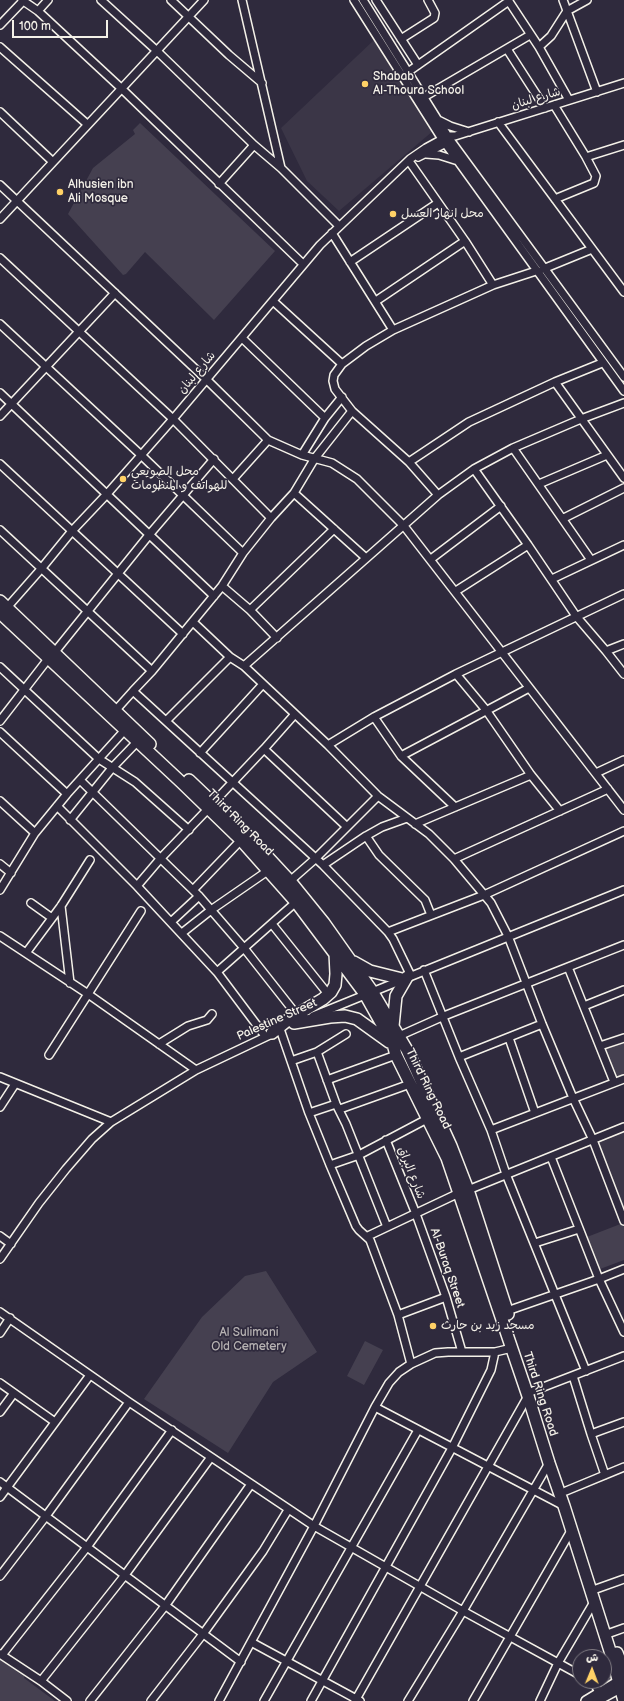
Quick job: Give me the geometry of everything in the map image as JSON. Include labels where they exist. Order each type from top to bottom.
[{"type":"highway","name":"Third Ring Road","points":[[2,610],[51,656],[115,711],[211,806],[290,881],[352,961],[396,1040],[407,1050],[451,1146],[512,1348],[531,1393],[566,1491],[610,1633],[624,1671]]},
{"type":"highway","name":"Third Ring Road","points":[[51,656],[124,731],[211,806],[296,902],[335,952],[369,992],[393,1026],[396,1040],[396,1055],[464,1192],[507,1311],[531,1393],[549,1463],[622,1683],[624,1701]]},
{"type":"highway","points":[[272,1033],[323,999],[335,985],[335,952]]},
{"type":"highway","points":[[352,961],[370,971],[407,977],[396,996],[393,1026]]},
{"type":"highway","points":[[295,1019],[345,1016],[356,1019],[396,1040]]},
{"type":"main road","points":[[586,1701],[598,1697],[622,1683]]},
{"type":"street","points":[[0,25],[22,0],[38,11],[122,89],[303,264]]},
{"type":"street","points":[[38,11],[48,0]]},
{"type":"street","points":[[101,0],[157,51],[254,145],[281,168],[339,226]]},
{"type":"street","points":[[171,0],[188,18],[262,83]]},
{"type":"street","points":[[0,219],[204,0]]},
{"type":"street","points":[[242,0],[281,168]]},
{"type":"street","points":[[354,0],[448,139],[540,270],[602,363],[624,391]]},
{"type":"street","points":[[363,0],[438,120],[458,161],[540,270],[624,377]]},
{"type":"street","points":[[376,0],[418,65]]},
{"type":"street","points":[[401,39],[434,18],[435,13],[428,0]]},
{"type":"street","points":[[563,0],[597,92]]},
{"type":"street","points":[[539,47],[551,36],[567,11],[587,0]]},
{"type":"street","points":[[408,72],[509,1],[539,47],[569,100]]},
{"type":"street","points":[[424,97],[530,35]]},
{"type":"street","points":[[0,47],[87,124]]},
{"type":"street","points":[[507,49],[545,108]]},
{"type":"street","name":"شارع لبنان","points":[[2,610],[41,569],[72,531],[107,494],[173,419],[303,264],[339,226],[410,160],[448,139],[624,83]]},
{"type":"street","points":[[554,105],[596,176],[594,182],[555,199]]},
{"type":"street","points":[[0,112],[53,162]]},
{"type":"street","points":[[438,120],[450,126],[470,132]]},
{"type":"street","points":[[498,122],[624,292]]},
{"type":"street","name":"شارع لبنان","points":[[410,160],[426,154],[448,139]]},
{"type":"street","points":[[219,184],[254,145]]},
{"type":"street","points":[[586,158],[624,145]]},
{"type":"street","points":[[426,154],[439,155],[458,161]]},
{"type":"street","points":[[410,160],[465,241],[492,285]]},
{"type":"street","points":[[0,185],[206,379],[268,440],[302,455],[332,463],[357,479],[404,526],[623,807]]},
{"type":"street","points":[[350,262],[438,202]]},
{"type":"street","points":[[332,234],[376,301],[393,330]]},
{"type":"street","points":[[376,301],[465,241]]},
{"type":"street","points":[[438,495],[409,462],[352,411],[335,389],[333,382],[334,375],[342,364],[366,346],[393,330],[492,285],[540,270],[592,249]]},
{"type":"street","points":[[0,258],[173,419],[271,518]]},
{"type":"street","points":[[0,416],[114,293]]},
{"type":"street","points":[[273,301],[342,364]]},
{"type":"street","points":[[0,324],[45,368],[141,455],[243,553]]},
{"type":"street","points":[[242,338],[325,418]]},
{"type":"street","points":[[409,462],[469,422],[555,382],[602,363]]},
{"type":"street","points":[[555,382],[624,478]]},
{"type":"street","points":[[0,393],[214,596]]},
{"type":"street","points":[[302,455],[325,418],[342,397]]},
{"type":"street","points":[[244,666],[438,495],[474,469],[513,448],[624,402]]},
{"type":"street","points":[[115,711],[152,671],[222,586],[243,553],[271,518],[294,493],[315,458],[352,411]]},
{"type":"street","points":[[233,479],[268,440]]},
{"type":"street","points":[[513,448],[564,518],[592,560]]},
{"type":"street","points":[[539,484],[608,455]]},
{"type":"street","points":[[0,721],[51,656],[214,459]]},
{"type":"street","points":[[0,464],[183,634]]},
{"type":"street","points":[[474,469],[552,579],[576,616],[624,674]]},
{"type":"street","points":[[564,518],[624,488]]},
{"type":"street","points":[[294,493],[366,558]]},
{"type":"street","points":[[431,560],[501,506]]},
{"type":"street","points":[[250,610],[334,529]]},
{"type":"street","points":[[0,530],[152,671]]},
{"type":"street","points":[[456,591],[528,545]]},
{"type":"street","points":[[552,579],[624,545]]},
{"type":"street","points":[[222,586],[250,610],[277,638]]},
{"type":"street","points":[[328,745],[374,717],[456,674],[624,594]]},
{"type":"street","points":[[193,622],[230,657],[244,666],[328,745],[378,796],[429,834],[454,859],[491,903],[508,936],[542,1024],[573,1098],[593,1140],[624,1221]]},
{"type":"street","points":[[606,651],[624,644]]},
{"type":"street","points":[[166,721],[230,657]]},
{"type":"street","points":[[0,667],[99,759],[135,782],[189,830]]},
{"type":"street","points":[[456,674],[486,710],[531,775],[560,811]]},
{"type":"street","points":[[200,753],[262,684]]},
{"type":"street","points":[[401,756],[529,688]]},
{"type":"street","points":[[133,691],[323,865],[388,932],[394,939],[407,977]]},
{"type":"street","points":[[137,886],[160,859],[234,782],[295,714]]},
{"type":"street","points":[[374,717],[401,756],[455,807]]},
{"type":"street","points":[[0,890],[35,833],[67,794],[124,731]]},
{"type":"street","points":[[0,732],[67,794]]},
{"type":"street","points":[[70,820],[112,768],[136,742]]},
{"type":"street","points":[[264,749],[346,827]]},
{"type":"street","points":[[596,773],[624,760]]},
{"type":"street","points":[[414,824],[531,775]]},
{"type":"street","points":[[80,780],[199,896],[244,948],[295,1019]]},
{"type":"street","points":[[454,859],[608,789]]},
{"type":"street","points":[[290,881],[315,859],[378,796]]},
{"type":"street","points":[[0,801],[35,833]]},
{"type":"street","points":[[57,806],[182,933],[272,1033],[291,1061],[309,1113],[356,1226],[363,1234],[368,1236],[370,1240],[398,1315],[411,1364]]},
{"type":"street","points":[[323,865],[382,827],[407,818]]},
{"type":"street","points":[[388,932],[484,895],[624,831]]},
{"type":"street","points":[[366,836],[379,855],[425,900],[431,915]]},
{"type":"street","points":[[192,890],[241,840]]},
{"type":"street","points":[[26,953],[61,906],[90,860]]},
{"type":"street","points":[[0,864],[11,873]]},
{"type":"street","points":[[182,933],[211,910],[268,870]]},
{"type":"street","name":"Palestine Street","points":[[295,1019],[369,992],[624,890]]},
{"type":"street","points":[[171,922],[199,896]]},
{"type":"street","points":[[217,972],[296,902]]},
{"type":"street","points":[[31,903],[52,918]]},
{"type":"street","points":[[61,906],[70,983]]},
{"type":"street","points":[[49,1055],[141,911]]},
{"type":"street","points":[[272,924],[328,994]]},
{"type":"street","points":[[0,936],[88,994],[196,1070]]},
{"type":"street","points":[[396,1040],[444,1016],[624,945]]},
{"type":"street","points":[[568,968],[614,1082]]},
{"type":"street","points":[[424,970],[444,1016],[459,1057],[491,1130],[506,1174],[586,1371]]},
{"type":"street","points":[[584,1006],[624,990]]},
{"type":"street","points":[[159,1044],[188,1026],[207,1020],[212,1014]]},
{"type":"street","points":[[459,1057],[542,1024]]},
{"type":"street","name":"Palestine Street","points":[[0,1259],[66,1169],[92,1139],[111,1122],[196,1070],[272,1033]]},
{"type":"street","points":[[291,1061],[317,1052],[346,1034]]},
{"type":"street","points":[[509,1038],[536,1113]]},
{"type":"street","points":[[600,1046],[624,1038]]},
{"type":"street","points":[[317,1052],[387,1226]]},
{"type":"street","points":[[327,1080],[396,1055]]},
{"type":"street","points":[[0,1077],[111,1122]]},
{"type":"street","points":[[491,1130],[624,1079]]},
{"type":"street","points":[[0,1107],[15,1084]]},
{"type":"street","points":[[309,1113],[338,1107],[410,1084]]},
{"type":"street","points":[[330,1165],[358,1155],[427,1119]]},
{"type":"street","points":[[368,1236],[387,1226],[506,1174],[624,1127]]},
{"type":"street","name":"شارع البراق","points":[[386,1140],[416,1214]]},
{"type":"street","points":[[551,1157],[599,1279],[624,1332]]},
{"type":"street","name":"Al-Buraq Street","points":[[416,1214],[446,1297],[462,1352]]},
{"type":"street","points":[[535,1243],[579,1229]]},
{"type":"street","points":[[0,1236],[11,1244]]},
{"type":"street","points":[[507,1311],[624,1269]]},
{"type":"street","points":[[398,1315],[446,1297]]},
{"type":"street","points":[[0,1312],[288,1510],[420,1587],[572,1671]]},
{"type":"street","points":[[0,1333],[10,1318]]},
{"type":"street","points":[[219,1701],[314,1526],[375,1407],[389,1384],[399,1372],[411,1364],[435,1353],[495,1352],[512,1348]]},
{"type":"street","points":[[310,1701],[452,1448],[491,1370],[495,1352]]},
{"type":"street","points":[[251,1642],[357,1700],[531,1393],[624,1356]]},
{"type":"street","points":[[0,1497],[90,1374]]},
{"type":"street","points":[[573,1376],[605,1475]]},
{"type":"street","points":[[0,1383],[55,1422]]},
{"type":"street","points":[[0,1412],[14,1393]]},
{"type":"street","points":[[0,1576],[46,1516],[129,1402]]},
{"type":"street","points":[[375,1407],[564,1506]]},
{"type":"street","points":[[591,1434],[624,1422]]},
{"type":"street","points":[[67,1701],[41,1681],[1,1654],[87,1547],[172,1430]]},
{"type":"street","points":[[264,1701],[418,1430]]},
{"type":"street","points":[[41,1681],[125,1575],[211,1457]]},
{"type":"street","points":[[408,1701],[464,1611],[549,1463]]},
{"type":"street","points":[[566,1491],[624,1467]]},
{"type":"street","points":[[0,1482],[240,1662]]},
{"type":"street","points":[[90,1701],[165,1606],[251,1484]]},
{"type":"street","points":[[151,1701],[203,1634],[263,1551],[288,1510]]},
{"type":"street","points":[[473,1701],[572,1529]]},
{"type":"street","points":[[596,1589],[624,1579]]},
{"type":"street","points":[[540,1701],[558,1663],[594,1602]]},
{"type":"street","points":[[610,1633],[624,1628]]},
{"type":"shaded area","name":"Shabab Al-Thoura School","points":[[374,40],[433,131],[339,211],[307,181],[281,128]]},
{"type":"shaded area","points":[[624,1129],[624,1218],[595,1141]]},
{"type":"green space","points":[[140,123],[275,251],[214,320],[145,252],[126,274],[123,275],[68,214],[93,168],[135,134],[133,130]]},
{"type":"green space","points":[[624,1038],[624,1079],[614,1082],[600,1046]]},
{"type":"green space","points":[[623,1223],[624,1260],[600,1269],[587,1237]]},
{"type":"green space","name":"Al Sulimani Old Cemetery","points":[[266,1271],[317,1352],[273,1382],[228,1453],[144,1399],[202,1317],[245,1276]]},
{"type":"green space","points":[[365,1341],[383,1350],[364,1385],[347,1376]]},
{"type":"green space","points":[[0,1658],[25,1674],[24,1678],[55,1701],[0,1701]]},
{"type":"place","name":"Shabab Al-Thoura School","points":[[365,84]]},
{"type":"place","name":"Alhusien ibn Ali Mosque","points":[[60,192]]},
{"type":"place","name":"محل انهار العسل","points":[[393,214]]},
{"type":"place","name":"محل الصويعي للهواتف و المنظومات","points":[[123,479]]},
{"type":"place","name":"مسجد زيد بن حارث","points":[[433,1326]]}]
